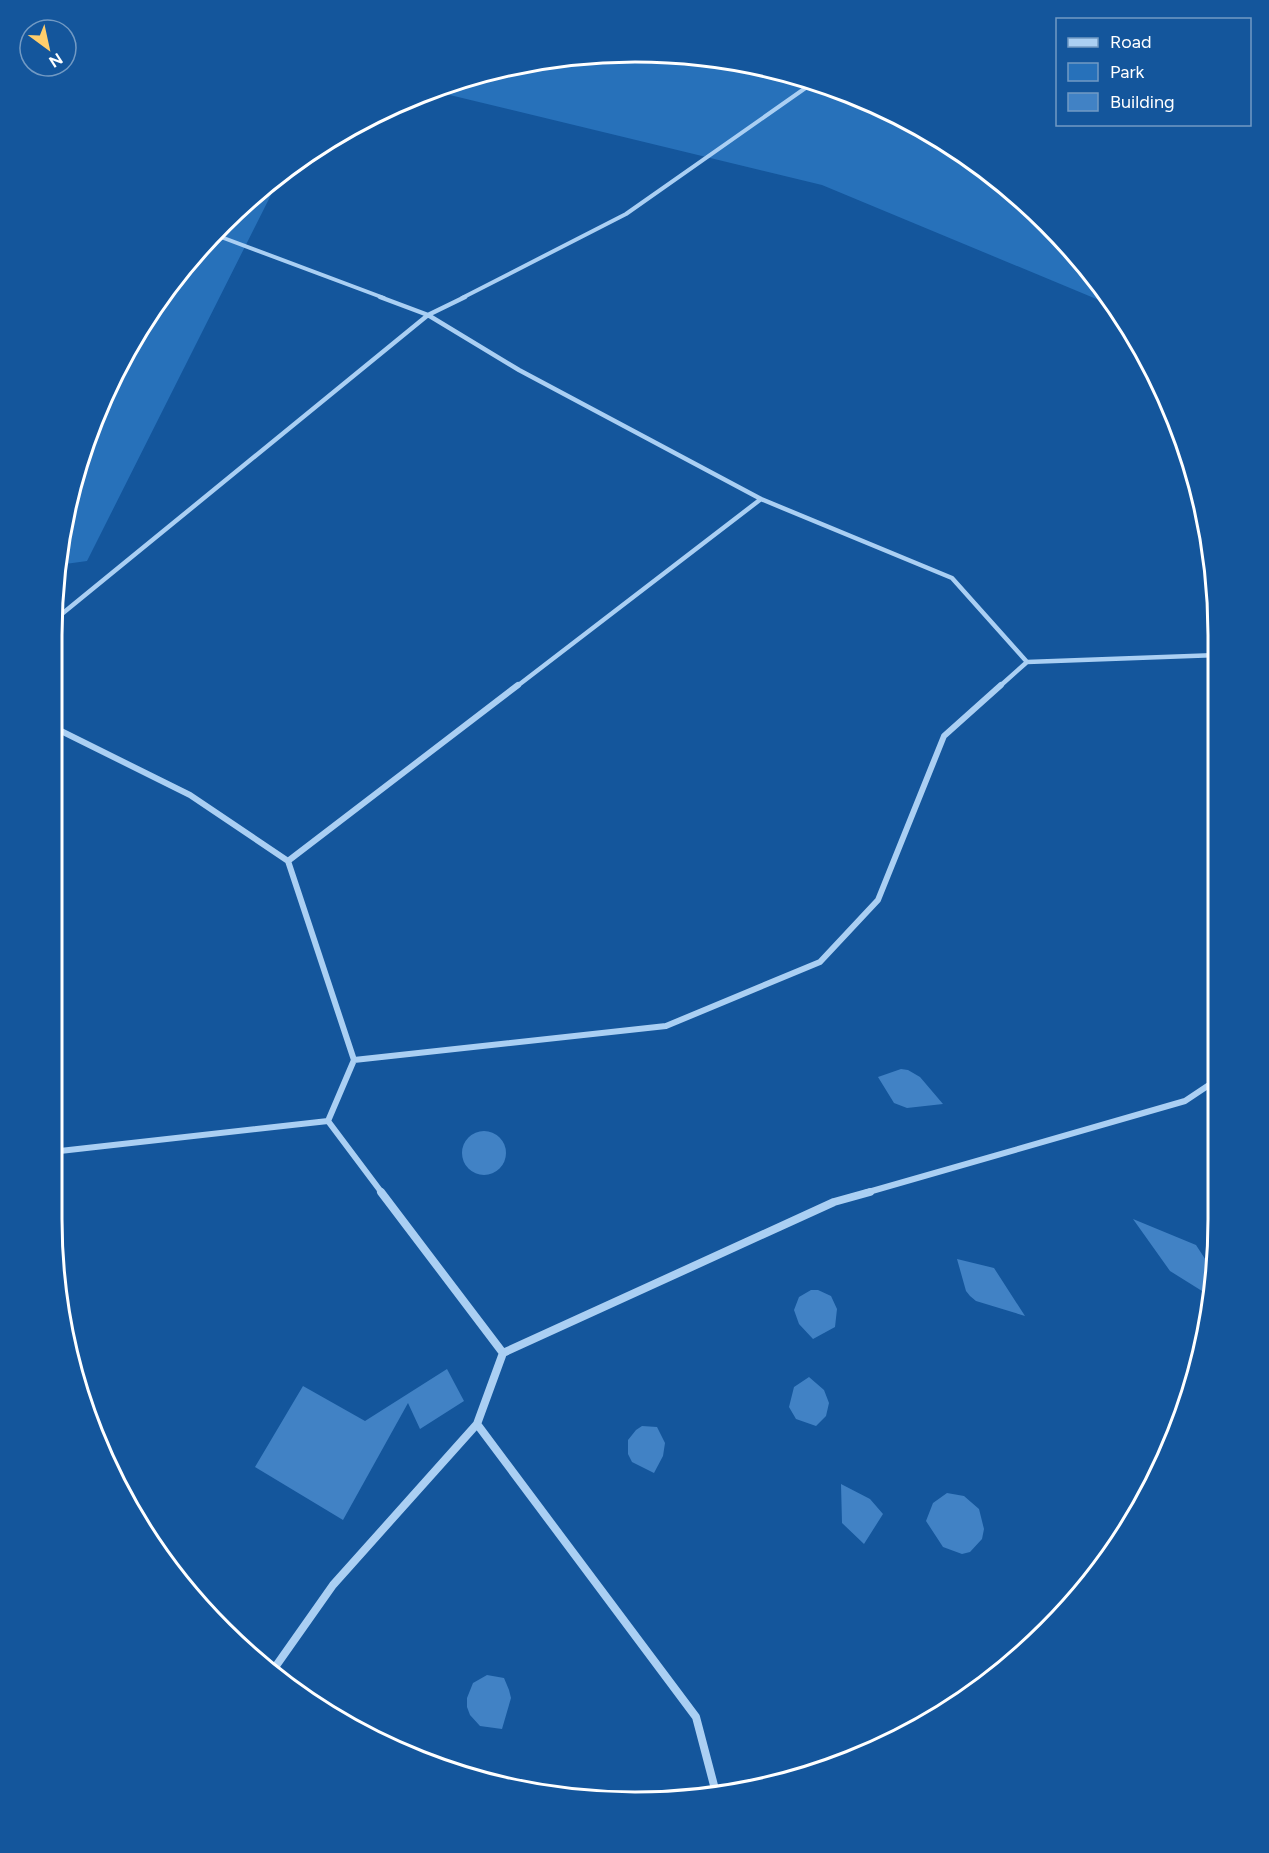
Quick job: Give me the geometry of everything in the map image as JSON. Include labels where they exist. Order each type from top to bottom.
[{"type":"street","points":[[63,613],[428,315],[578,241],[626,214],[806,88]]},
{"type":"street","points":[[222,237],[428,315],[519,370],[761,498],[952,578],[1027,662]]},
{"type":"street","points":[[288,861],[761,498]]},
{"type":"street","points":[[354,1060],[666,1026],[820,962],[878,900],[944,736],[1027,662],[1208,654]]},
{"type":"street","points":[[62,731],[190,795],[288,861],[354,1060],[328,1121]]},
{"type":"street","points":[[277,1665],[333,1585],[477,1424],[502,1353],[834,1202],[1185,1101],[1208,1086]]},
{"type":"street","points":[[62,1151],[328,1121]]},
{"type":"street","points":[[328,1121],[502,1353]]},
{"type":"street","points":[[477,1424],[696,1717],[714,1786]]},
{"type":"green space","points":[[634,62],[709,66],[783,81],[819,92],[854,105],[921,138],[983,180],[1040,229],[1099,300],[822,185],[445,94],[486,81],[560,66]]},
{"type":"green space","points":[[273,191],[87,561],[66,564],[81,486],[105,415],[121,381],[138,348],[180,286],[229,229]]},
{"type":"building","points":[[901,1069],[920,1077],[943,1104],[907,1108],[894,1103],[878,1077]]},
{"type":"building","points":[[484,1131],[499,1138],[506,1153],[499,1168],[484,1175],[469,1168],[462,1153],[469,1138]]},
{"type":"building","points":[[1133,1219],[1196,1245],[1206,1260],[1203,1292],[1170,1271]]},
{"type":"building","points":[[957,1259],[994,1268],[1025,1316],[976,1301],[970,1296],[966,1291]]},
{"type":"building","points":[[811,1290],[818,1290],[831,1296],[837,1309],[835,1327],[813,1339],[799,1324],[794,1310],[799,1297]]},
{"type":"building","points":[[447,1369],[464,1401],[420,1429],[408,1403],[343,1520],[255,1467],[303,1386],[365,1421]]},
{"type":"building","points":[[809,1377],[824,1390],[829,1403],[826,1416],[816,1426],[796,1419],[789,1407],[794,1387]]},
{"type":"building","points":[[642,1426],[657,1427],[665,1443],[663,1456],[654,1473],[632,1462],[628,1454],[628,1440]]},
{"type":"building","points":[[841,1484],[870,1499],[883,1514],[864,1544],[842,1523]]},
{"type":"building","points":[[947,1493],[964,1496],[979,1509],[984,1529],[982,1539],[970,1552],[962,1554],[943,1547],[926,1521],[933,1503]]},
{"type":"building","points":[[487,1675],[504,1678],[509,1690],[511,1698],[502,1729],[480,1726],[470,1715],[467,1707],[467,1698],[473,1683]]}]
